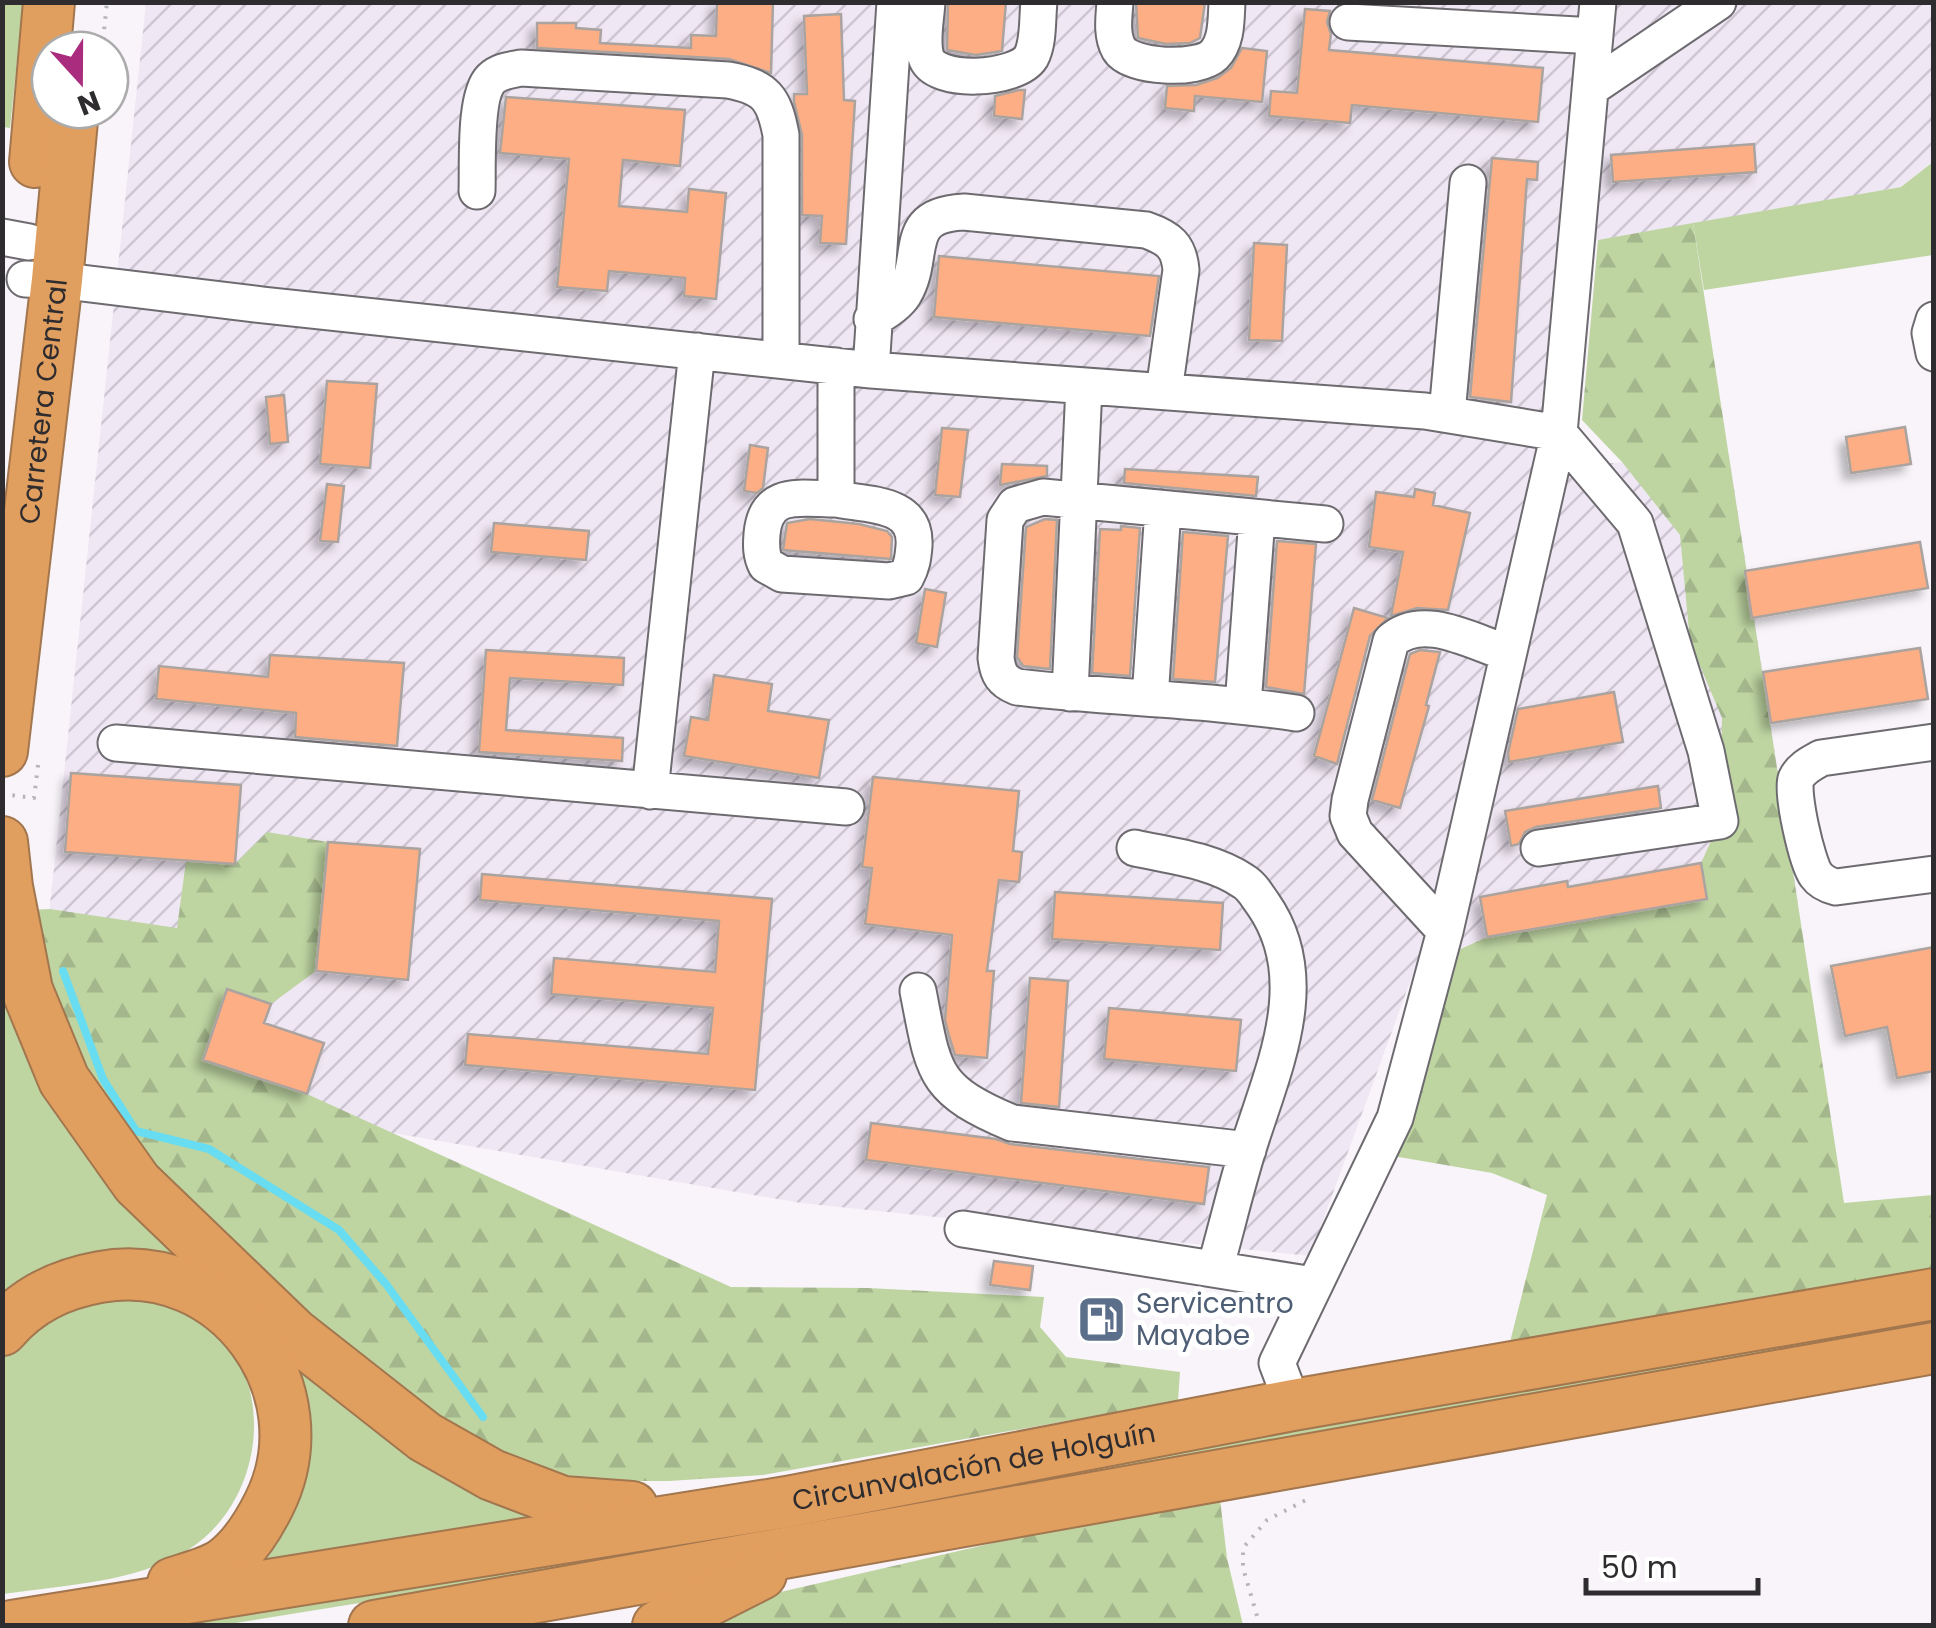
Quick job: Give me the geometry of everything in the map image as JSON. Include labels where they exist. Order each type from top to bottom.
[{"type":"highway","name":"Carretera Central","points":[[2,471],[49,2]]},
{"type":"highway","points":[[81,30],[83,2]]},
{"type":"highway","name":"Carretera Central","points":[[2,752],[24,261],[67,130]]},
{"type":"highway","points":[[2,842],[26,990],[64,1080],[137,1183],[294,1334],[425,1437],[492,1475],[563,1502],[646,1508],[787,1502]]},
{"type":"highway","points":[[2,1330],[18,1311],[68,1282],[123,1272],[179,1282],[223,1306],[257,1342],[280,1386],[287,1435],[279,1484],[257,1528],[222,1564],[176,1582],[12,1625]]},
{"type":"highway","name":"Circunvalación de Holguín","points":[[12,1625],[787,1502],[1293,1405],[1934,1294]]},
{"type":"highway","name":"Circunvalación de Holguín","points":[[374,1626],[1934,1348]]},
{"type":"highway","points":[[658,1626],[811,1550]]},
{"type":"street","points":[[836,499],[854,368],[872,319],[895,2]]},
{"type":"street","points":[[928,2],[926,59],[932,67],[945,74],[1000,75],[1022,66],[1030,58],[1039,2]]},
{"type":"street","points":[[1115,2],[1114,28],[1121,53],[1131,61],[1186,66],[1199,64],[1217,52],[1225,32],[1227,2]]},
{"type":"street","points":[[1590,88],[1718,2]]},
{"type":"street","points":[[1293,1405],[1277,1363],[1396,1118],[1444,931],[1559,434],[1597,19],[1348,22]]},
{"type":"street","points":[[477,191],[481,101],[487,82],[500,72],[521,68],[752,84],[768,96],[781,135],[780,360]]},
{"type":"street","points":[[1448,414],[1468,184]]},
{"type":"street","points":[[872,319],[898,302],[906,291],[919,234],[935,217],[964,212],[1146,230],[1172,243],[1179,255],[1164,392]]},
{"type":"street","points":[[24,261],[697,351],[854,368],[1448,414],[1559,434],[1635,523],[1706,751],[1720,821],[1539,848]]},
{"type":"street","points":[[1934,320],[1930,333],[1934,353]]},
{"type":"street","points":[[650,790],[697,351]]},
{"type":"street","points":[[1070,694],[1084,386]]},
{"type":"street","points":[[1296,713],[1243,705],[1070,694],[1008,683],[998,671],[996,658],[1007,512],[1027,500],[1043,498],[1324,524]]},
{"type":"street","points":[[1150,698],[1164,510]]},
{"type":"street","points":[[1243,705],[1258,518]]},
{"type":"street","points":[[1444,931],[1356,833],[1348,816],[1350,800],[1391,642],[1401,632],[1415,627],[1431,628],[1508,653]]},
{"type":"street","points":[[1934,742],[1821,758],[1805,767],[1796,779],[1795,792],[1810,862],[1826,884],[1836,888],[1934,874]]},
{"type":"street","points":[[116,743],[846,807]]},
{"type":"street","points":[[1134,848],[1218,867],[1248,883],[1272,918],[1284,951],[1289,1000],[1278,1062],[1248,1150],[1215,1270]]},
{"type":"street","points":[[918,990],[932,1062],[952,1092],[981,1110],[1012,1123],[1248,1150]]},
{"type":"street","points":[[964,1229],[1313,1285]]},
{"type":"path","points":[[104,30],[107,2]]},
{"type":"path","points":[[1260,1626],[1243,1568],[1243,1548],[1267,1520],[1314,1496]]},
{"type":"shaded area","points":[[146,3],[1933,3],[1933,162],[1901,187],[1561,247],[1535,467],[1422,949],[1310,1256],[801,1203],[136,1089],[46,943]]},
{"type":"shaded area","points":[[1729,455],[1798,902],[1439,959],[1554,467]]},
{"type":"green space","points":[[2,3],[23,3],[10,128],[3,127]]},
{"type":"green space","points":[[1933,162],[1933,255],[1704,290],[1693,223],[1901,187]]},
{"type":"green space","points":[[1693,223],[1844,1203],[1933,1195],[1933,1277],[1510,1342],[1547,1195],[1492,1173],[1387,1155],[1439,959],[1487,937],[1707,899],[1701,863],[1720,821],[1722,718],[1690,642],[1680,535],[1622,462],[1582,420],[1598,240]]},
{"type":"green space","points":[[267,832],[328,842],[316,971],[271,1004],[227,990],[307,1094],[731,1287],[868,1288],[1044,1297],[1040,1327],[1066,1357],[1180,1372],[1178,1401],[763,1475],[583,1481],[483,1456],[206,1230],[72,1078],[26,910],[50,909],[177,928],[186,861],[235,864]]},
{"type":"green space","points":[[2,976],[43,1091],[82,1150],[143,1221],[586,1517],[207,1583],[289,1435],[218,1296],[3,1301]]},
{"type":"green space","points":[[153,1296],[214,1329],[235,1354],[248,1382],[254,1413],[253,1445],[232,1504],[213,1530],[188,1550],[146,1570],[3,1594],[2,1344],[50,1306]]},
{"type":"green space","points":[[1933,1312],[1933,1324],[799,1532],[223,1625],[131,1626]]},
{"type":"green space","points":[[1219,1491],[1227,1558],[1243,1625],[700,1626],[754,1598]]},
{"type":"building","points":[[717,2],[773,2],[771,73],[729,59],[537,48],[537,23],[576,23],[576,28],[601,30],[600,43],[691,48],[691,35],[716,36]]},
{"type":"building","points":[[948,2],[1006,2],[1002,51],[976,55],[947,50]]},
{"type":"building","points":[[1136,2],[1205,2],[1200,38],[1190,43],[1166,44],[1138,38]]},
{"type":"building","points":[[1305,9],[1330,11],[1329,50],[1543,68],[1538,122],[1352,105],[1350,123],[1269,116],[1271,91],[1297,93]]},
{"type":"building","points":[[841,14],[844,100],[855,101],[846,244],[820,243],[822,216],[802,215],[802,135],[794,102],[794,94],[807,94],[804,16]]},
{"type":"building","points":[[1242,48],[1267,51],[1262,102],[1195,96],[1194,111],[1165,108],[1167,86],[1196,85],[1217,78],[1231,68]]},
{"type":"building","points":[[1025,90],[1022,119],[994,116],[995,96]]},
{"type":"building","points":[[506,97],[685,110],[680,166],[623,160],[619,206],[687,212],[689,189],[726,193],[716,299],[684,296],[685,278],[609,271],[607,291],[557,287],[569,159],[500,153]]},
{"type":"building","points":[[1754,144],[1756,172],[1613,182],[1611,155]]},
{"type":"building","points":[[1492,158],[1538,162],[1537,180],[1527,179],[1511,402],[1470,397]]},
{"type":"building","points":[[1254,243],[1287,245],[1282,341],[1249,340]]},
{"type":"building","points":[[939,256],[1159,276],[1150,336],[934,317]]},
{"type":"building","points":[[327,381],[377,384],[370,468],[320,464]]},
{"type":"building","points":[[284,395],[288,442],[270,444],[266,397]]},
{"type":"building","points":[[1905,427],[1911,464],[1851,473],[1846,437]]},
{"type":"building","points":[[942,428],[968,430],[960,497],[935,495]]},
{"type":"building","points":[[750,445],[768,448],[763,488],[757,493],[744,491]]},
{"type":"building","points":[[1002,464],[1047,466],[1047,476],[1000,485]]},
{"type":"building","points":[[1125,469],[1258,477],[1256,496],[1124,483]]},
{"type":"building","points":[[327,484],[344,486],[338,542],[320,541]]},
{"type":"building","points":[[1415,489],[1435,493],[1433,505],[1470,513],[1448,610],[1417,608],[1391,616],[1403,552],[1369,547],[1376,492],[1414,497]]},
{"type":"building","points":[[810,519],[887,531],[892,537],[891,559],[783,550],[787,523]]},
{"type":"building","points":[[1045,519],[1057,520],[1050,669],[1023,666],[1017,657],[1026,527]]},
{"type":"building","points":[[494,523],[589,531],[586,560],[491,552]]},
{"type":"building","points":[[1121,526],[1140,528],[1130,676],[1092,673],[1100,529],[1121,530]]},
{"type":"building","points":[[1183,532],[1228,536],[1215,682],[1173,679]]},
{"type":"building","points":[[1277,541],[1316,544],[1304,694],[1266,687]]},
{"type":"building","points":[[1920,542],[1928,588],[1752,618],[1745,571]]},
{"type":"building","points":[[925,589],[946,593],[937,647],[916,643]]},
{"type":"building","points":[[1354,608],[1388,618],[1370,636],[1337,764],[1314,756]]},
{"type":"building","points":[[1920,648],[1928,699],[1771,723],[1763,672]]},
{"type":"building","points":[[486,650],[624,658],[623,685],[510,678],[506,730],[623,738],[622,761],[479,752]]},
{"type":"building","points":[[1420,650],[1440,652],[1400,808],[1372,800],[1410,654]]},
{"type":"building","points":[[270,655],[404,663],[397,746],[295,737],[296,713],[156,699],[159,666],[268,677]]},
{"type":"building","points":[[714,675],[772,684],[768,711],[829,720],[819,778],[684,756],[691,717],[708,720]]},
{"type":"building","points":[[1614,692],[1623,742],[1509,762],[1518,709]]},
{"type":"building","points":[[71,773],[241,785],[235,864],[65,852]]},
{"type":"building","points":[[873,777],[1019,791],[1013,851],[1022,852],[1019,882],[999,880],[987,971],[994,971],[987,1058],[955,1055],[949,1036],[945,1020],[952,935],[865,924],[872,868],[862,867]]},
{"type":"building","points":[[1658,786],[1661,808],[1536,827],[1525,832],[1519,844],[1511,846],[1505,811]]},
{"type":"building","points":[[328,842],[420,849],[408,980],[316,971]]},
{"type":"building","points":[[1701,863],[1707,899],[1487,937],[1480,897],[1567,881],[1568,887]]},
{"type":"building","points":[[482,874],[772,899],[755,1090],[465,1065],[468,1034],[708,1054],[713,1008],[551,994],[554,958],[715,972],[719,921],[480,900]]},
{"type":"building","points":[[1055,892],[1223,903],[1220,950],[1052,939]]},
{"type":"building","points":[[1934,947],[1934,1071],[1897,1078],[1887,1027],[1845,1036],[1831,966]]},
{"type":"building","points":[[1030,978],[1068,981],[1059,1107],[1021,1103]]},
{"type":"building","points":[[227,989],[271,1004],[264,1023],[324,1043],[307,1094],[203,1060]]},
{"type":"building","points":[[1109,1008],[1241,1020],[1236,1071],[1104,1059]]},
{"type":"building","points":[[871,1123],[1209,1167],[1204,1204],[866,1160]]},
{"type":"building","points":[[994,1261],[1033,1266],[1030,1290],[990,1285]]},
{"type":"waterway","points":[[63,971],[103,1079],[136,1131],[209,1149],[339,1230],[386,1284],[483,1417]]},
{"type":"place","name":"Servicentro Mayabe","points":[[1101,1319]]}]
